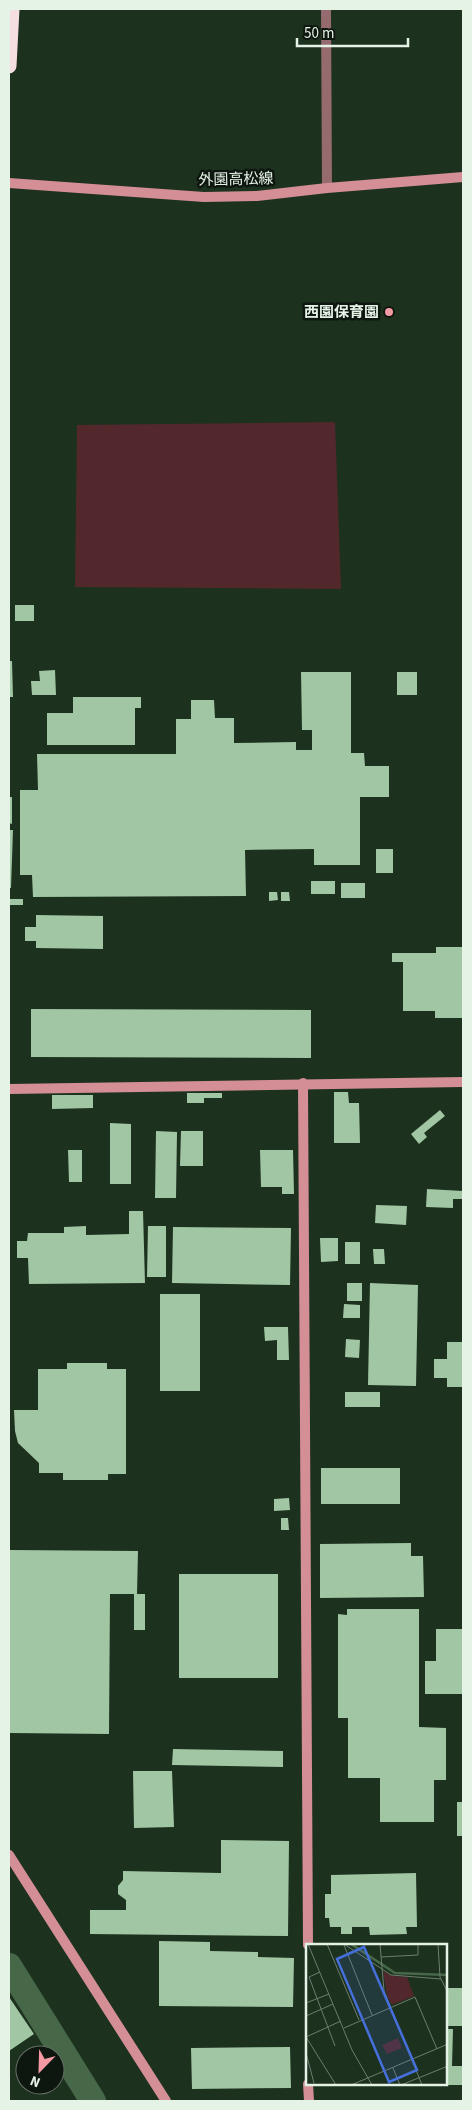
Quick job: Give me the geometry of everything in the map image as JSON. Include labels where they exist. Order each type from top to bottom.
[{"type":"highway","points":[[9,66],[12,9]]},
{"type":"street","points":[[326,9],[327,188]]},
{"type":"street","name":"外園高松線","points":[[9,183],[204,196],[256,196],[463,177]]},
{"type":"street","points":[[9,1089],[463,1082]]},
{"type":"street","points":[[303,1083],[308,1944]]},
{"type":"street","points":[[9,1855],[166,2101]]},
{"type":"street","points":[[308,2085],[309,2101]]},
{"type":"shaded area","points":[[335,422],[341,589],[75,587],[77,425]]},
{"type":"building","points":[[15,605],[34,605],[34,621],[15,621]]},
{"type":"building","points":[[9,661],[12,661],[13,697],[9,697]]},
{"type":"building","points":[[55,670],[56,695],[32,695],[31,681],[40,681],[39,671]]},
{"type":"building","points":[[301,672],[351,672],[351,753],[364,753],[365,766],[389,766],[389,797],[360,797],[360,865],[314,865],[314,849],[245,850],[246,896],[33,897],[32,875],[20,875],[20,790],[38,790],[37,754],[176,754],[176,719],[191,719],[191,700],[214,700],[215,718],[234,718],[234,743],[296,742],[296,750],[312,750],[312,730],[302,730]]},
{"type":"building","points":[[397,672],[417,672],[417,695],[397,695]]},
{"type":"building","points":[[73,697],[141,697],[141,708],[135,708],[135,745],[47,745],[47,713],[73,713]]},
{"type":"building","points":[[9,797],[12,797],[12,824],[9,823]]},
{"type":"building","points":[[9,830],[13,830],[11,888],[9,888]]},
{"type":"building","points":[[376,849],[393,849],[393,873],[376,873]]},
{"type":"building","points":[[311,881],[335,881],[335,894],[311,894]]},
{"type":"building","points":[[341,883],[365,883],[365,898],[341,898]]},
{"type":"building","points":[[269,892],[277,892],[278,900],[269,901]]},
{"type":"building","points":[[281,892],[289,892],[290,901],[281,901]]},
{"type":"building","points":[[9,899],[23,899],[23,905],[9,905]]},
{"type":"building","points":[[36,915],[103,916],[103,949],[36,948],[36,941],[25,941],[25,927],[36,927]]},
{"type":"building","points":[[436,947],[463,947],[463,1018],[435,1018],[435,1011],[403,1011],[403,962],[392,962],[392,953],[436,953]]},
{"type":"building","points":[[31,1009],[311,1010],[311,1058],[31,1057]]},
{"type":"building","points":[[334,1092],[348,1092],[349,1103],[359,1103],[360,1143],[334,1143]]},
{"type":"building","points":[[187,1093],[222,1093],[222,1098],[204,1098],[204,1103],[187,1103]]},
{"type":"building","points":[[52,1095],[93,1095],[93,1108],[52,1109]]},
{"type":"building","points":[[440,1110],[445,1116],[424,1133],[427,1137],[419,1144],[411,1134]]},
{"type":"building","points":[[110,1123],[131,1124],[131,1184],[110,1184]]},
{"type":"building","points":[[156,1131],[177,1132],[176,1198],[155,1198]]},
{"type":"building","points":[[181,1131],[203,1131],[203,1166],[180,1166]]},
{"type":"building","points":[[68,1150],[82,1150],[82,1182],[69,1182]]},
{"type":"building","points":[[260,1150],[293,1150],[294,1194],[282,1194],[282,1187],[261,1187]]},
{"type":"building","points":[[427,1189],[463,1191],[463,1199],[453,1199],[453,1208],[426,1207]]},
{"type":"building","points":[[376,1205],[407,1206],[406,1225],[375,1223]]},
{"type":"building","points":[[129,1211],[143,1211],[145,1283],[29,1284],[28,1258],[17,1258],[17,1241],[27,1241],[28,1233],[64,1233],[64,1227],[86,1226],[86,1235],[129,1234]]},
{"type":"building","points":[[148,1226],[166,1226],[166,1277],[147,1277]]},
{"type":"building","points":[[173,1227],[291,1228],[290,1285],[172,1283]]},
{"type":"building","points":[[320,1238],[338,1238],[338,1261],[321,1262]]},
{"type":"building","points":[[345,1242],[360,1242],[360,1264],[345,1264]]},
{"type":"building","points":[[373,1249],[384,1249],[385,1264],[374,1264]]},
{"type":"building","points":[[347,1283],[362,1283],[362,1301],[347,1301]]},
{"type":"building","points":[[370,1283],[418,1285],[416,1386],[368,1385]]},
{"type":"building","points":[[160,1294],[200,1294],[200,1391],[160,1391]]},
{"type":"building","points":[[344,1304],[360,1305],[360,1318],[343,1318]]},
{"type":"building","points":[[264,1327],[288,1327],[289,1360],[277,1360],[277,1340],[265,1341]]},
{"type":"building","points":[[346,1339],[360,1340],[359,1358],[345,1357]]},
{"type":"building","points":[[447,1342],[463,1342],[463,1387],[447,1387],[447,1378],[434,1378],[434,1359],[447,1359]]},
{"type":"building","points":[[67,1363],[107,1363],[107,1369],[126,1369],[126,1474],[108,1474],[108,1480],[63,1480],[63,1473],[39,1473],[39,1463],[18,1443],[15,1431],[14,1410],[38,1410],[38,1369],[67,1369]]},
{"type":"building","points":[[345,1392],[380,1392],[380,1407],[345,1407]]},
{"type":"building","points":[[321,1468],[400,1468],[400,1504],[321,1504]]},
{"type":"building","points":[[289,1498],[290,1510],[274,1511],[274,1499]]},
{"type":"building","points":[[281,1518],[288,1518],[289,1530],[281,1530]]},
{"type":"building","points":[[411,1543],[411,1556],[423,1556],[424,1597],[320,1598],[320,1544]]},
{"type":"building","points":[[9,1550],[138,1551],[137,1594],[145,1594],[145,1630],[134,1630],[134,1594],[110,1594],[109,1734],[9,1733]]},
{"type":"building","points":[[179,1574],[278,1574],[278,1678],[179,1678]]},
{"type":"building","points":[[347,1609],[419,1609],[419,1727],[446,1728],[446,1780],[434,1780],[434,1822],[380,1822],[380,1778],[348,1778],[348,1718],[338,1718],[338,1614],[347,1615]]},
{"type":"building","points":[[436,1629],[463,1629],[463,1694],[425,1694],[425,1661],[436,1661]]},
{"type":"building","points":[[173,1749],[283,1751],[283,1767],[172,1765]]},
{"type":"building","points":[[133,1771],[172,1771],[174,1827],[134,1828]]},
{"type":"building","points":[[457,1802],[463,1802],[463,1836],[457,1836]]},
{"type":"building","points":[[221,1840],[289,1841],[288,1936],[90,1934],[90,1910],[126,1910],[126,1900],[118,1894],[118,1886],[123,1880],[123,1871],[221,1873]]},
{"type":"building","points":[[416,1873],[417,1927],[406,1927],[407,1934],[370,1935],[369,1927],[352,1927],[352,1934],[341,1934],[341,1927],[330,1927],[329,1918],[325,1918],[325,1894],[331,1894],[331,1875]]},
{"type":"building","points":[[159,1941],[210,1942],[210,1951],[258,1952],[258,1957],[294,1958],[293,2007],[159,2006]]},
{"type":"building","points":[[447,1988],[463,1988],[463,2026],[447,2026]]},
{"type":"building","points":[[9,1997],[34,2034],[15,2045],[9,2051]]},
{"type":"building","points":[[447,2029],[453,2029],[452,2066],[463,2066],[463,2085],[447,2085]]},
{"type":"building","points":[[290,2047],[291,2088],[192,2089],[191,2048]]},
{"type":"waterway","points":[[9,1966],[93,2101]]},
{"type":"place","name":"西園保育園","points":[[389,312]]}]
